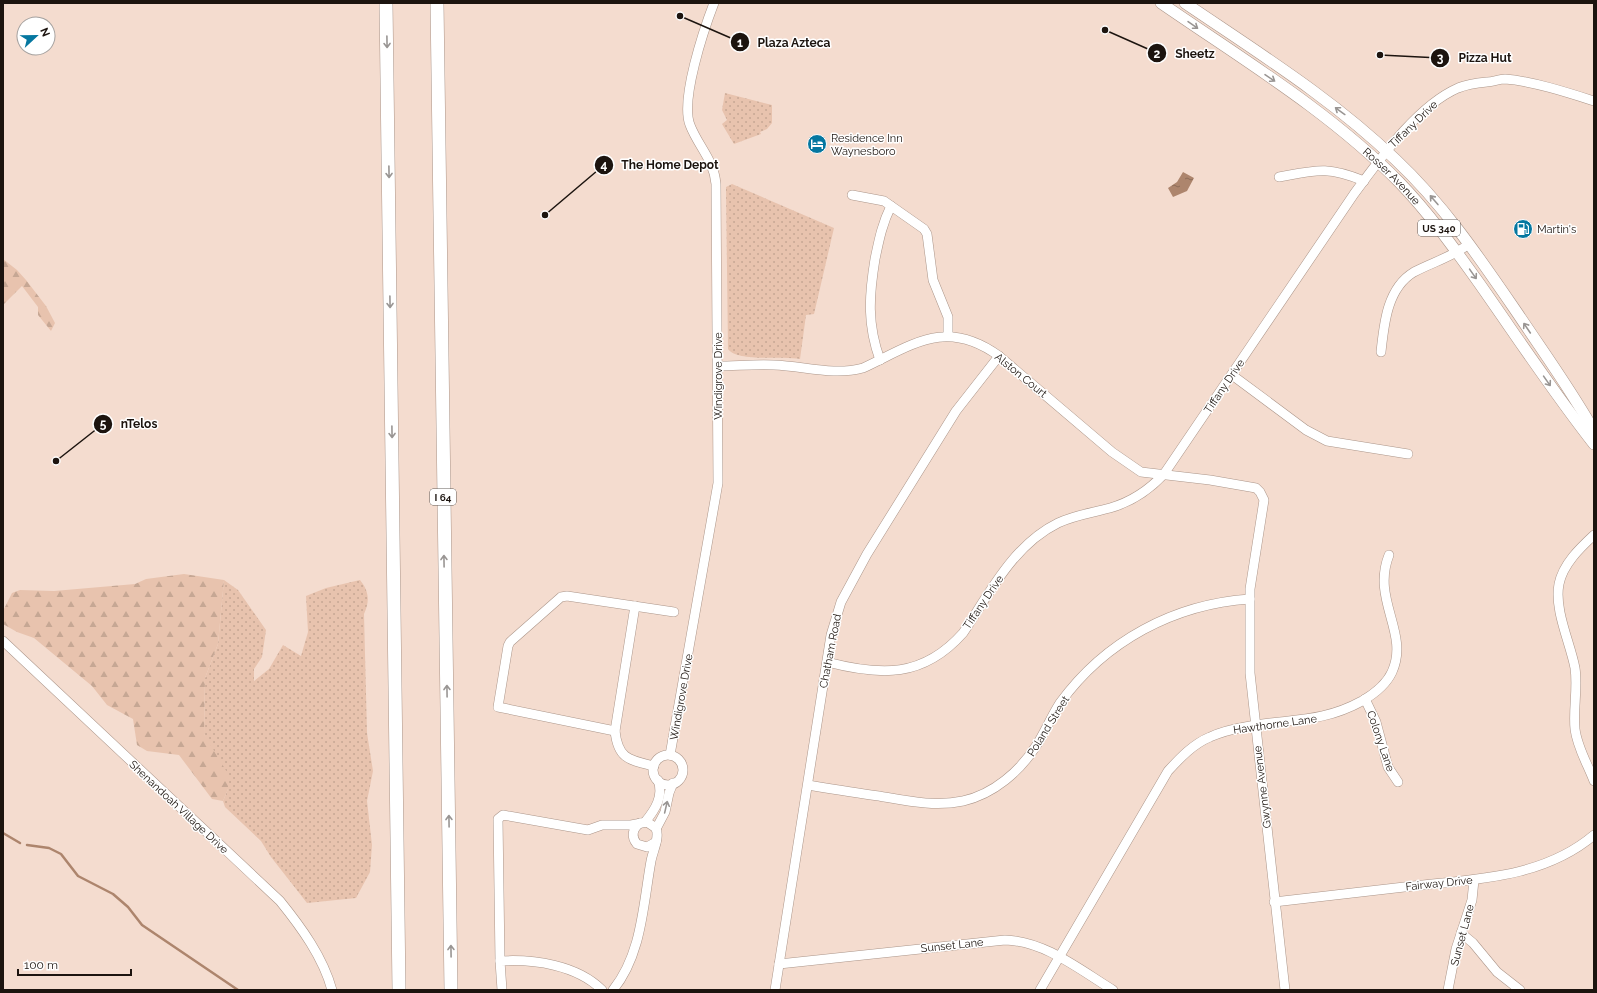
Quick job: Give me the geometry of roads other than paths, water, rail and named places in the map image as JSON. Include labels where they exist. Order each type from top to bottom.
[{"type":"highway","points":[[386,3],[399,990]]},
{"type":"highway","name":"I 64","points":[[436,3],[451,990]]},
{"type":"main road","name":"Rosser Avenue","points":[[1160,3],[1327,118],[1378,161],[1419,204],[1458,252],[1553,391],[1594,444]]},
{"type":"main road","name":"Rosser Avenue","points":[[1185,3],[1347,116],[1386,150],[1426,190],[1469,244],[1574,396],[1594,431]]},
{"type":"street","name":"Windigrove Drive","points":[[670,755],[717,498],[718,366],[715,174],[710,160],[692,130],[687,109],[696,60],[714,3]]},
{"type":"street","name":"Tiffany Drive","points":[[827,662],[846,667],[888,671],[910,669],[933,660],[954,643],[963,633],[1014,559],[1032,540],[1068,518],[1109,508],[1133,499],[1148,490],[1164,474],[1386,150],[1434,103],[1454,90],[1476,82],[1505,79],[1564,91],[1594,101]]},
{"type":"street","points":[[1279,177],[1322,170],[1343,172],[1364,181]]},
{"type":"street","points":[[852,195],[878,199],[892,206],[924,229],[928,234],[934,280],[948,317],[948,336]]},
{"type":"street","points":[[880,360],[870,323],[870,295],[881,228],[892,206]]},
{"type":"street","points":[[1381,352],[1388,310],[1400,284],[1414,272],[1458,252],[1469,244]]},
{"type":"street","name":"Alston Court","points":[[718,366],[774,365],[815,370],[844,371],[863,368],[921,341],[948,336],[971,340],[986,347],[999,356],[1125,462],[1141,472],[1204,479],[1256,488],[1264,500],[1259,536]]},
{"type":"street","name":"Chatham Road","points":[[775,990],[827,662],[836,615],[847,589],[956,411],[999,356]]},
{"type":"street","points":[[1232,375],[1306,430],[1327,441],[1408,454]]},
{"type":"street","points":[[1594,535],[1564,570],[1560,578],[1558,596],[1576,680],[1575,729],[1594,781]]},
{"type":"street","name":"Gwynne Avenue","points":[[1259,536],[1250,599],[1250,673],[1254,725],[1285,990]]},
{"type":"street","name":"Hawthorne Lane","points":[[1040,990],[1168,771],[1191,748],[1208,738],[1224,732],[1254,725],[1296,722],[1323,717],[1344,710],[1365,700],[1385,683],[1391,674],[1397,656],[1395,634],[1383,585],[1384,569],[1389,555]]},
{"type":"street","points":[[615,731],[498,707],[510,642],[561,597],[567,596],[674,612]]},
{"type":"street","name":"Poland Street","points":[[808,785],[922,804],[951,803],[974,798],[1000,784],[1026,760],[1059,705],[1070,690],[1084,674],[1119,645],[1149,625],[1188,610],[1214,603],[1250,599]]},
{"type":"street","points":[[635,606],[615,731],[619,750],[623,755],[637,762],[654,766]]},
{"type":"street","name":"Shenandoah Village Drive","points":[[3,641],[280,901],[312,946],[326,973],[332,990]]},
{"type":"street","name":"Colony Lane","points":[[1365,700],[1376,722],[1388,767],[1398,782]]},
{"type":"street","points":[[633,835],[634,828],[642,823],[654,810],[660,797],[660,786],[654,771],[654,766],[660,757],[670,755],[679,760],[682,768],[680,777],[673,783],[665,812],[656,830]]},
{"type":"street","points":[[658,780],[665,784],[673,783]]},
{"type":"street","points":[[502,990],[500,961],[498,819],[503,815],[588,830],[602,826],[624,826],[642,823],[650,823],[656,830],[658,835],[651,859],[638,939],[627,968],[613,990]]},
{"type":"street","points":[[624,826],[633,835],[637,844],[643,847],[651,859]]},
{"type":"street","name":"Fairway Drive","points":[[1274,902],[1474,880],[1504,875],[1542,865],[1572,851],[1594,835]]},
{"type":"street","points":[[643,847],[656,842]]},
{"type":"street","name":"Sunset Lane","points":[[1448,990],[1461,933],[1472,900],[1474,880]]},
{"type":"street","points":[[1461,933],[1473,943],[1497,972],[1520,990]]},
{"type":"street","name":"Sunset Lane","points":[[780,964],[1005,940],[1027,942],[1059,958],[1112,990]]},
{"type":"street","points":[[500,961],[518,960],[563,968],[588,978],[602,990]]},
{"type":"water","points":[[1183,172],[1194,178],[1187,191],[1173,197],[1168,188],[1177,182]]},
{"type":"waterway","points":[[3,833],[20,843]]},
{"type":"waterway","points":[[27,845],[49,848],[61,854],[78,876],[113,894],[128,907],[142,925],[238,990]]},
{"type":"place","name":"Plaza Azteca","points":[[680,16]]},
{"type":"place","name":"Sheetz","points":[[1105,30]]},
{"type":"place","name":"Pizza Hut","points":[[1380,55]]},
{"type":"place","name":"Residence Inn Waynesboro","points":[[817,144]]},
{"type":"place","name":"The Home Depot","points":[[545,215]]},
{"type":"place","name":"Martin's","points":[[1523,229]]},
{"type":"place","name":"nTelos","points":[[56,461]]}]
